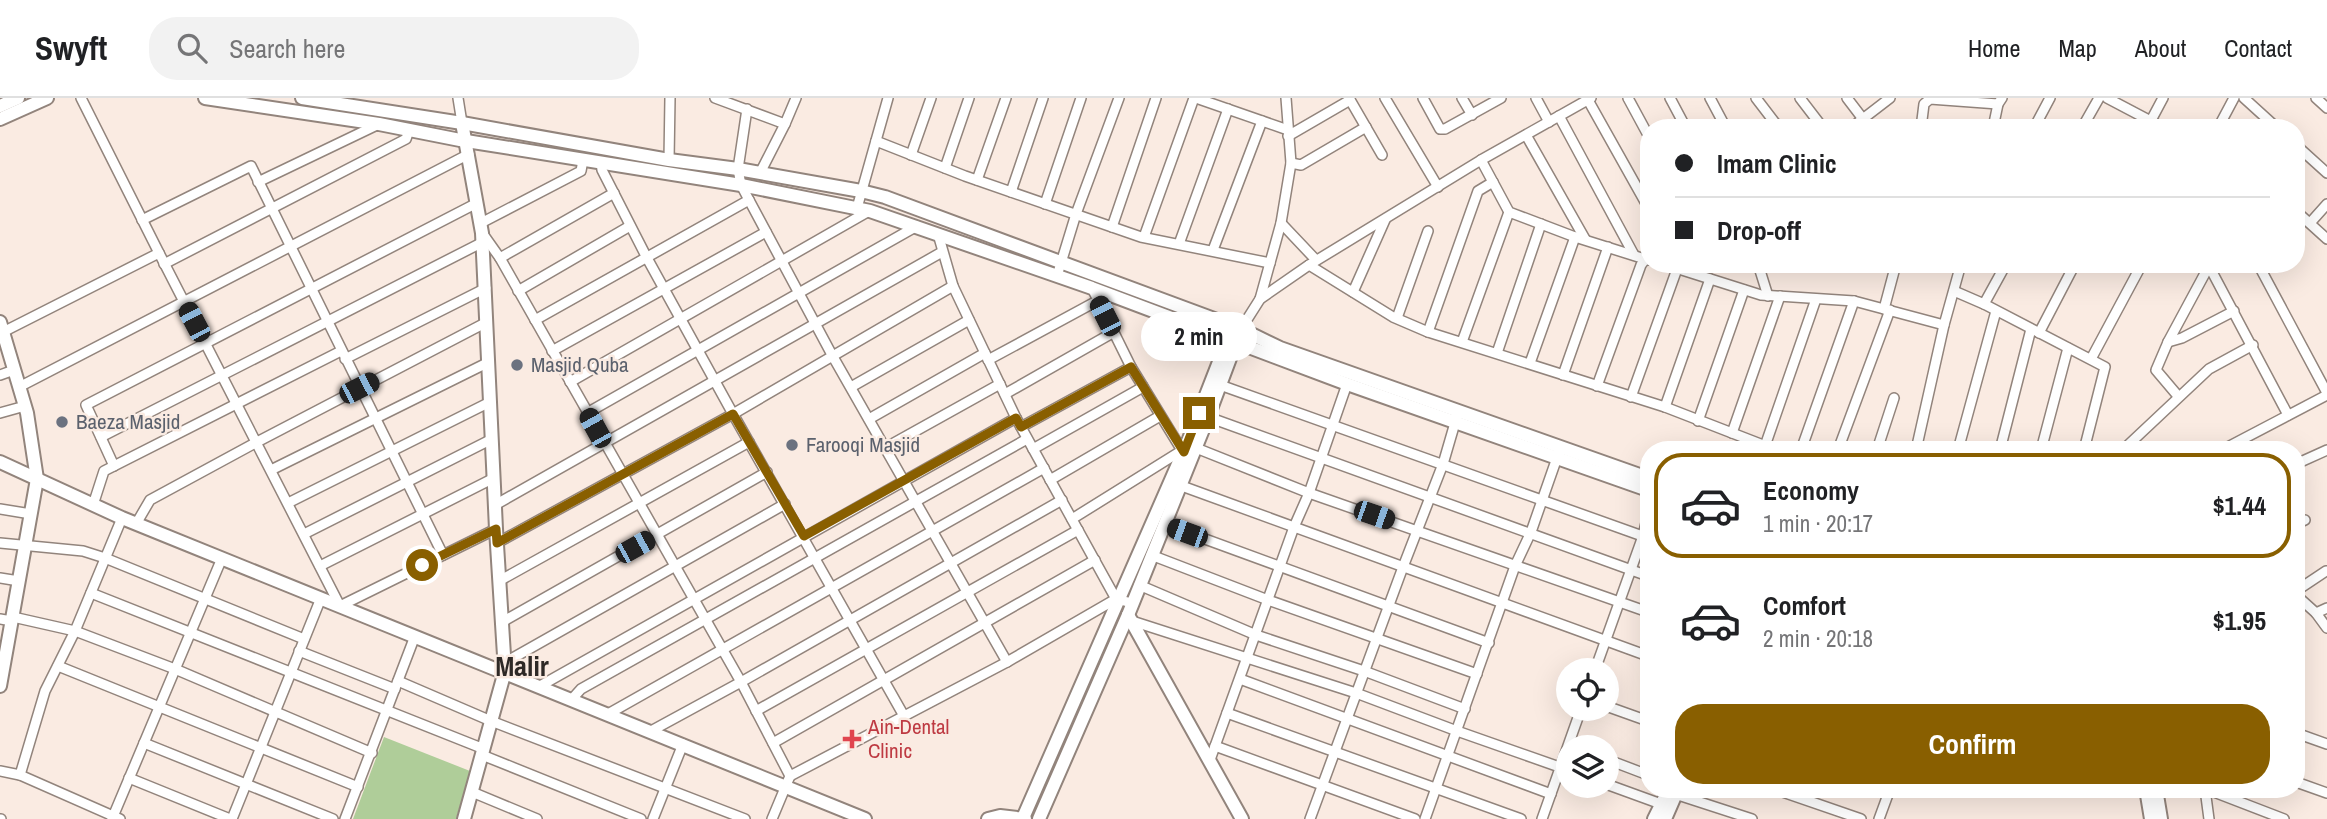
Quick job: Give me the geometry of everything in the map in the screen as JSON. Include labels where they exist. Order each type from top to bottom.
[{"type":"street","points":[[1,113],[18,98]]},
{"type":"street","points":[[1,113],[47,98]]},
{"type":"street","points":[[82,98],[340,606]]},
{"type":"street","points":[[211,98],[741,185],[863,209],[1092,288],[1280,348],[1559,452],[1640,476]]},
{"type":"street","points":[[302,98],[381,104],[462,123],[669,160],[738,169],[885,197],[1061,262],[1235,333],[1347,384],[1457,416]]},
{"type":"street","points":[[458,98],[482,233],[504,667],[464,819]]},
{"type":"street","points":[[669,160],[670,98]]},
{"type":"street","points":[[715,98],[742,105],[786,124]]},
{"type":"street","points":[[760,173],[786,124],[796,98]]},
{"type":"street","points":[[863,209],[861,191],[888,98]]},
{"type":"street","points":[[911,155],[931,98]]},
{"type":"street","points":[[944,168],[969,98]]},
{"type":"street","points":[[977,180],[1006,98]]},
{"type":"street","points":[[1011,192],[1043,98]]},
{"type":"street","points":[[1045,204],[1082,98]]},
{"type":"street","points":[[1057,276],[1076,215],[1119,98]]},
{"type":"street","points":[[1112,226],[1156,98]]},
{"type":"street","points":[[1144,237],[1195,98],[1288,133]]},
{"type":"street","points":[[1260,299],[1281,223],[1291,163],[1286,98]]},
{"type":"street","points":[[1385,98],[1438,187]]},
{"type":"street","points":[[1423,98],[1440,129],[1445,129],[1500,98]]},
{"type":"street","points":[[1462,98],[1472,115]]},
{"type":"street","points":[[1535,98],[1549,122]]},
{"type":"street","points":[[1628,98],[1640,120]]},
{"type":"street","points":[[1670,98],[1681,119]]},
{"type":"street","points":[[1710,98],[1721,119]]},
{"type":"street","points":[[1756,98],[1772,119]]},
{"type":"street","points":[[1800,98],[1816,119]]},
{"type":"street","points":[[1847,98],[1863,119],[1890,98]]},
{"type":"street","points":[[2039,119],[2050,98]]},
{"type":"street","points":[[2087,119],[2099,98]]},
{"type":"street","points":[[2108,98],[2141,119]]},
{"type":"street","points":[[2152,119],[2163,98]]},
{"type":"street","points":[[2223,119],[2234,98]]},
{"type":"street","points":[[2244,98],[2267,119]]},
{"type":"street","points":[[2316,98],[2327,108]]},
{"type":"street","points":[[1288,133],[1349,99],[1382,155]]},
{"type":"street","points":[[1039,819],[1235,333],[1260,299],[1312,262],[1481,160],[1589,99],[1640,192]]},
{"type":"street","points":[[1922,119],[1924,104],[1930,99],[1998,100],[1995,119]]},
{"type":"street","points":[[742,105],[738,169],[741,185],[832,355],[1007,662]]},
{"type":"street","points":[[1179,244],[1228,109]]},
{"type":"street","points":[[1559,116],[1634,255]]},
{"type":"street","points":[[1213,250],[1262,121]]},
{"type":"street","points":[[258,182],[379,124]]},
{"type":"street","points":[[1291,163],[1301,165],[1366,127]]},
{"type":"street","points":[[164,264],[406,139],[409,130]]},
{"type":"street","points":[[1526,135],[1580,238],[1530,363]]},
{"type":"street","points":[[876,141],[977,180],[1144,237],[1270,263]]},
{"type":"street","points":[[2305,153],[2327,173]]},
{"type":"street","points":[[19,387],[469,154]]},
{"type":"street","points":[[101,437],[326,322],[482,233],[581,171],[583,160]]},
{"type":"street","points":[[1481,160],[1509,212],[1640,256]]},
{"type":"street","points":[[601,162],[602,170],[630,226],[697,350],[904,716]]},
{"type":"street","points":[[142,220],[251,166],[443,555]]},
{"type":"street","points":[[1428,332],[1478,191],[1493,182]]},
{"type":"street","points":[[500,258],[614,193]]},
{"type":"street","points":[[535,320],[749,200]]},
{"type":"street","points":[[114,466],[86,405],[477,203]]},
{"type":"street","points":[[2305,217],[2327,204]]},
{"type":"street","points":[[570,382],[782,261],[863,209]]},
{"type":"street","points":[[1462,342],[1509,212]]},
{"type":"street","points":[[1353,292],[1385,218]]},
{"type":"street","points":[[2305,222],[2327,239]]},
{"type":"street","points":[[1281,223],[1312,262],[1353,292],[1397,318],[1428,332],[1665,407],[1752,441]]},
{"type":"street","points":[[1497,353],[1541,224]]},
{"type":"street","points":[[518,291],[630,226]]},
{"type":"street","points":[[587,413],[917,226]]},
{"type":"street","points":[[1397,318],[1428,231]]},
{"type":"street","points":[[552,351],[766,232]]},
{"type":"street","points":[[482,233],[500,258],[706,619],[773,743],[788,781]]},
{"type":"street","points":[[938,234],[953,286],[1016,418],[1095,560],[1126,607],[1242,819]]},
{"type":"street","points":[[1563,374],[1608,247]]},
{"type":"street","points":[[495,505],[942,252]]},
{"type":"street","points":[[0,686],[8,619],[19,581],[37,479],[25,406],[2,332],[159,253]]},
{"type":"street","points":[[1597,386],[1641,273]]},
{"type":"street","points":[[1631,397],[1676,273]]},
{"type":"street","points":[[1690,273],[1768,296],[1854,301],[1944,325]]},
{"type":"street","points":[[1761,273],[1768,296]]},
{"type":"street","points":[[1841,441],[1887,310],[1894,273]]},
{"type":"street","points":[[1918,441],[1959,273]]},
{"type":"street","points":[[1984,304],[2001,273]]},
{"type":"street","points":[[2003,441],[2035,331],[2070,273]]},
{"type":"street","points":[[2091,359],[2137,273]]},
{"type":"street","points":[[2178,396],[2156,370],[2206,273]]},
{"type":"street","points":[[2214,273],[2288,415]]},
{"type":"street","points":[[2239,441],[2327,394],[2263,273]]},
{"type":"street","points":[[1665,407],[1710,279]]},
{"type":"street","points":[[497,543],[733,414],[953,286]]},
{"type":"street","points":[[93,505],[104,471],[237,404],[486,288]]},
{"type":"street","points":[[1092,288],[1131,367],[1160,416],[1187,450],[1640,609]]},
{"type":"street","points":[[1698,421],[1744,290]]},
{"type":"street","points":[[1954,291],[2105,367],[2086,441]]},
{"type":"street","points":[[1732,433],[1780,296]]},
{"type":"street","points":[[1767,441],[1816,299]]},
{"type":"street","points":[[869,418],[1097,300]]},
{"type":"street","points":[[1804,441],[1854,301]]},
{"type":"street","points":[[1960,441],[1996,311]]},
{"type":"street","points":[[2168,342],[2182,338],[2234,311]]},
{"type":"street","points":[[851,387],[969,320]]},
{"type":"street","points":[[136,524],[150,500],[487,322]]},
{"type":"street","points":[[1004,394],[1114,332]]},
{"type":"street","points":[[988,819],[1000,816],[1024,819],[1139,585],[1179,485],[1187,450],[1208,416],[1220,385],[1235,333]]},
{"type":"street","points":[[2132,441],[2209,369],[2253,345]]},
{"type":"street","points":[[2043,441],[2068,348]]},
{"type":"street","points":[[271,470],[489,362]]},
{"type":"street","points":[[1021,427],[1131,367]]},
{"type":"street","points":[[0,374],[14,370]]},
{"type":"street","points":[[885,448],[1000,384]]},
{"type":"street","points":[[1210,760],[1294,527],[1310,493],[1347,384]]},
{"type":"street","points":[[1220,385],[1640,535]]},
{"type":"street","points":[[1033,449],[1143,387]]},
{"type":"street","points":[[1880,441],[1894,398]]},
{"type":"street","points":[[288,503],[490,402]]},
{"type":"street","points":[[0,413],[25,406]]},
{"type":"street","points":[[1050,480],[1160,416]]},
{"type":"street","points":[[1208,416],[1640,573]]},
{"type":"street","points":[[1310,819],[1443,464],[1457,416]]},
{"type":"street","points":[[540,686],[1016,418]]},
{"type":"street","points":[[304,534],[492,439]]},
{"type":"street","points":[[572,699],[581,689],[1027,439]]},
{"type":"street","points":[[499,581],[749,442]]},
{"type":"street","points":[[1072,519],[1187,450]]},
{"type":"street","points":[[2305,460],[2327,450]]},
{"type":"street","points":[[1559,452],[1640,487]]},
{"type":"street","points":[[1426,819],[1559,452]]},
{"type":"street","points":[[0,462],[136,524],[415,636],[504,667],[540,686],[683,744],[788,781],[866,819]]},
{"type":"street","points":[[608,714],[1044,468]]},
{"type":"street","points":[[0,469],[24,473]]},
{"type":"street","points":[[502,621],[767,472]]},
{"type":"street","points":[[320,566],[494,478]]},
{"type":"street","points":[[1179,485],[1640,653]]},
{"type":"street","points":[[651,731],[1062,500]]},
{"type":"street","points":[[504,667],[785,503]]},
{"type":"street","points":[[0,509],[31,514]]},
{"type":"street","points":[[20,775],[46,691],[75,631],[122,518]]},
{"type":"street","points":[[1164,524],[1489,643]]},
{"type":"street","points":[[340,606],[496,529]]},
{"type":"street","points":[[756,711],[1079,530]]},
{"type":"street","points":[[0,543],[83,551],[304,639]]},
{"type":"street","points":[[1600,658],[1630,570],[1640,549]]},
{"type":"street","points":[[1151,555],[1268,600],[1477,674]]},
{"type":"street","points":[[0,771],[20,775],[115,818],[129,778],[222,558]]},
{"type":"street","points":[[773,743],[1095,560]]},
{"type":"street","points":[[2305,586],[2326,571]]},
{"type":"street","points":[[0,578],[19,581]]},
{"type":"street","points":[[1139,585],[1256,635],[1364,671],[1465,709]]},
{"type":"street","points":[[91,593],[387,710],[641,819]]},
{"type":"street","points":[[129,778],[231,819],[321,598]]},
{"type":"street","points":[[2305,602],[2327,628]]},
{"type":"street","points":[[772,819],[788,781],[1007,662],[1126,607],[1248,657],[1556,765]]},
{"type":"street","points":[[2316,613],[2327,608]]},
{"type":"street","points":[[8,619],[75,631],[175,669],[372,752]]},
{"type":"street","points":[[345,819],[415,636]]},
{"type":"street","points":[[299,651],[396,685],[745,819]]},
{"type":"street","points":[[58,666],[358,788]]},
{"type":"street","points":[[1240,679],[1551,794]]},
{"type":"street","points":[[1619,711],[1640,718]]},
{"type":"street","points":[[1227,713],[1521,819]]},
{"type":"street","points":[[2305,736],[2327,744]]},
{"type":"street","points":[[144,743],[333,819]]},
{"type":"street","points":[[653,819],[683,744]]},
{"type":"street","points":[[1214,746],[1415,819]]},
{"type":"street","points":[[1619,764],[1640,772]]},
{"type":"street","points":[[1542,819],[1556,785]]},
{"type":"street","points":[[2305,785],[2327,793]]},
{"type":"street","points":[[1619,789],[1640,796]]},
{"type":"street","points":[[472,792],[537,819]]},
{"type":"street","points":[[1644,798],[1661,804]]},
{"type":"street","points":[[1654,819],[1667,798]]},
{"type":"street","points":[[1665,819],[1672,798]]},
{"type":"street","points":[[1694,798],[1752,819]]},
{"type":"street","points":[[1800,798],[1861,819]]},
{"type":"street","points":[[1879,819],[1887,798]]},
{"type":"street","points":[[2148,798],[2151,819]]},
{"type":"street","points":[[2158,798],[2161,819]]},
{"type":"street","points":[[2206,798],[2209,819]]},
{"type":"street","points":[[2229,798],[2284,819]]},
{"type":"green space","points":[[384,737],[470,771],[456,819],[353,819]]},
{"type":"place","name":"Masjid Quba","points":[[517,365]]},
{"type":"place","name":"Baeza Masjid","points":[[62,422]]},
{"type":"place","name":"Farooqi Masjid","points":[[792,445]]},
{"type":"place","name":"Ain-Dental Clinic","points":[[852,739]]},
{"type":"district","name":"Malir","points":[[522,666]]},
{"type":"route","points":[[422,565],[496,529],[497,543],[733,414],[804,536],[1016,418],[1021,427],[1131,367],[1181,451],[1184,452],[1199,413]]}]
